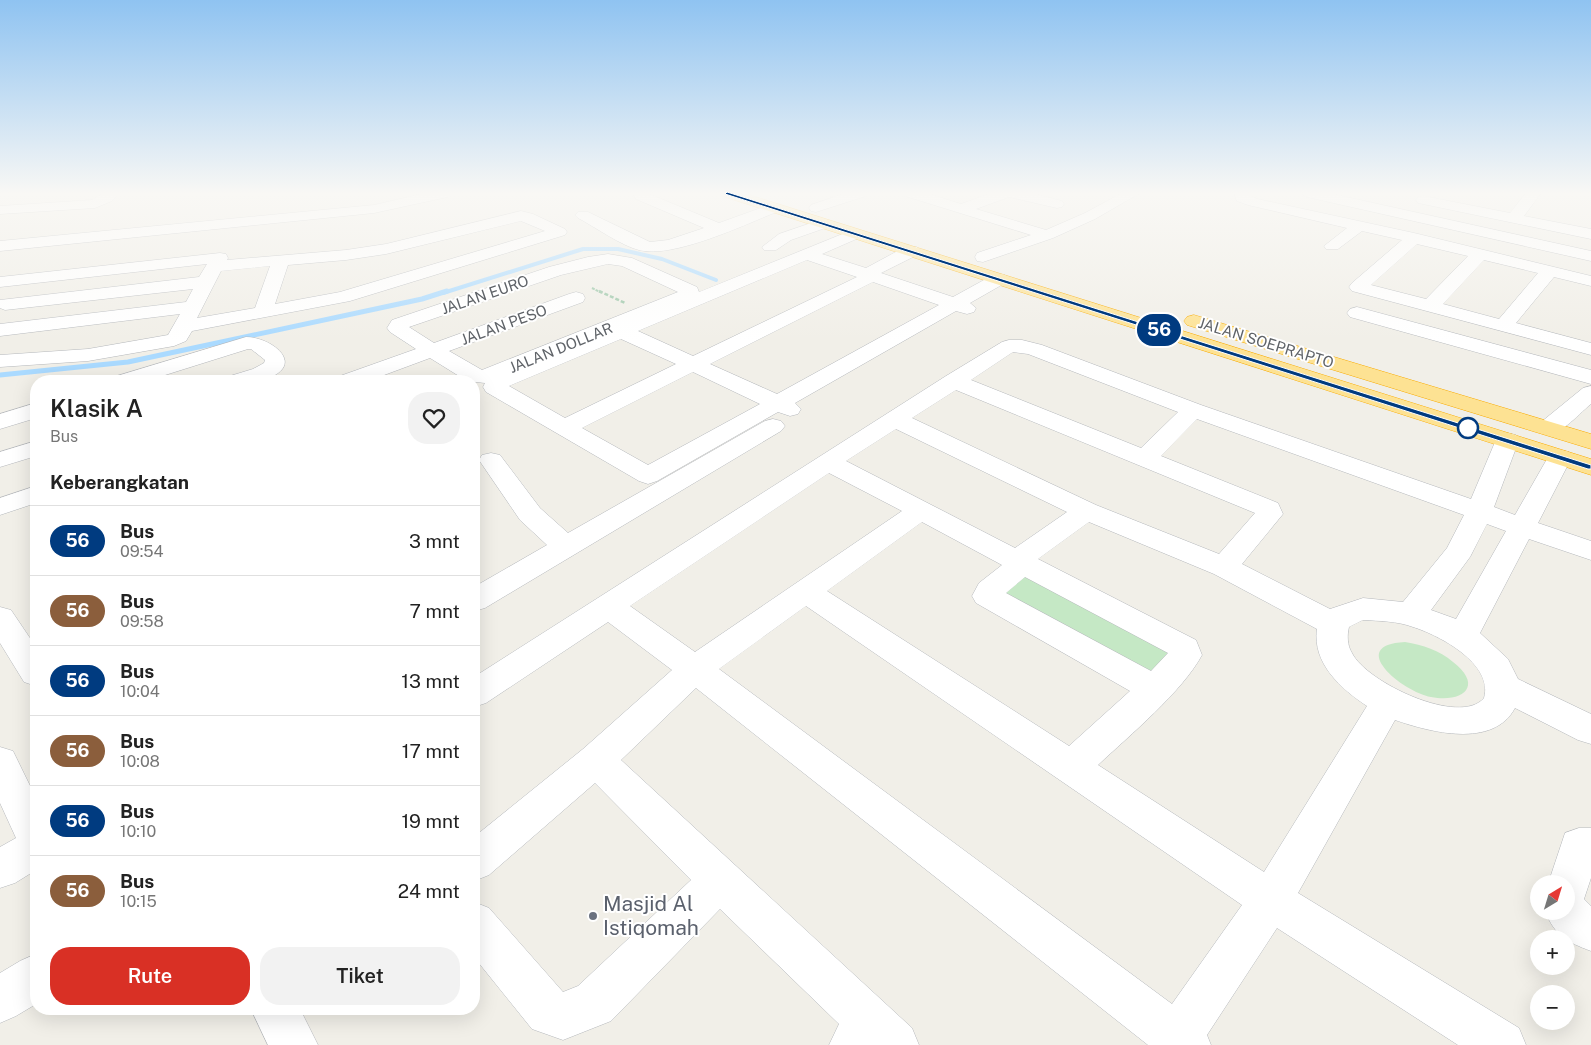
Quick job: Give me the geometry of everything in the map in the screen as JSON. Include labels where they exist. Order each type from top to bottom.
[{"type":"highway","name":"JALAN SOEPRAPTO","points":[[880,242],[1591,467]]},
{"type":"highway","name":"JALAN SOEPRAPTO","points":[[922,242],[983,257],[1145,306]]},
{"type":"highway","name":"JALAN SOEPRAPTO","points":[[1173,315],[1591,442]]},
{"type":"street","points":[[0,246],[42,242]]},
{"type":"street","points":[[0,261],[197,242]]},
{"type":"street","points":[[0,361],[88,355],[164,343],[179,337],[205,282],[231,242]]},
{"type":"street","points":[[183,327],[262,312],[344,276],[386,249],[416,242]]},
{"type":"street","points":[[425,242],[456,264]]},
{"type":"street","points":[[501,242],[512,248]]},
{"type":"street","points":[[0,282],[225,251],[281,260],[344,276],[456,264],[530,242]]},
{"type":"street","points":[[634,242],[649,248],[677,242]]},
{"type":"street","points":[[770,247],[778,242]]},
{"type":"street","points":[[836,242],[498,383],[494,387],[648,476],[788,407],[856,376],[965,307],[1009,282]]},
{"type":"street","points":[[983,257],[1027,242]]},
{"type":"street","points":[[1332,246],[1338,242]]},
{"type":"street","points":[[1410,242],[1358,287],[1591,349]]},
{"type":"street","points":[[1430,242],[1591,280]]},
{"type":"street","points":[[1508,260],[1526,242],[1591,256]]},
{"type":"street","points":[[806,254],[965,307]]},
{"type":"street","points":[[564,428],[872,276],[889,275],[919,254]]},
{"type":"street","points":[[1429,307],[1480,254]]},
{"type":"street","points":[[262,312],[281,260]]},
{"type":"street","name":"JALAN EURO","points":[[432,351],[398,329],[397,326],[555,271],[588,262],[616,260],[691,291]]},
{"type":"street","points":[[1503,326],[1550,271]]},
{"type":"street","points":[[2,306],[30,278]]},
{"type":"street","points":[[2,306],[205,282]]},
{"type":"street","points":[[501,290],[592,335]]},
{"type":"street","name":"JALAN DOLLAR","points":[[480,377],[485,377],[647,313],[687,295],[691,291]]},
{"type":"street","name":"JALAN PESO","points":[[365,375],[576,298]]},
{"type":"street","points":[[0,330],[192,307]]},
{"type":"street","points":[[1357,313],[1591,377]]},
{"type":"street","points":[[621,332],[788,407]]},
{"type":"street","points":[[144,375],[246,343],[256,344],[275,358],[275,366],[258,375]]},
{"type":"street","points":[[480,690],[828,462],[897,420],[1010,346],[1035,349],[1193,410],[1591,550]]},
{"type":"street","name":"JALAN DOLLAR","points":[[432,351],[472,375]]},
{"type":"street","points":[[954,381],[1270,511],[1224,567]]},
{"type":"street","points":[[1548,428],[1591,393]]},
{"type":"street","points":[[480,597],[565,546],[681,482],[788,407]]},
{"type":"street","points":[[1144,458],[1193,410]]},
{"type":"street","points":[[0,422],[30,412]]},
{"type":"street","points":[[897,420],[1086,511],[1224,567],[1333,624]]},
{"type":"street","points":[[1411,614],[1460,551],[1480,510],[1507,440]]},
{"type":"street","points":[[0,460],[30,450]]},
{"type":"street","points":[[1462,637],[1560,457]]},
{"type":"street","points":[[490,460],[530,514],[565,546]]},
{"type":"street","points":[[828,462],[1020,563],[1183,645],[1186,655],[1155,689],[1072,767]]},
{"type":"street","points":[[0,507],[30,496]]},
{"type":"street","points":[[480,857],[596,760],[695,669],[922,510]]},
{"type":"street","points":[[1086,511],[1020,563],[990,590],[987,596],[1155,689]]},
{"type":"street","points":[[807,592],[1271,900],[1502,1045]]},
{"type":"street","points":[[608,606],[695,669],[1179,1042],[1271,900],[1388,702]]},
{"type":"street","points":[[1363,609],[1386,609],[1411,614],[1438,623],[1462,637],[1482,652],[1497,670],[1504,688],[1502,703],[1490,714],[1471,720],[1445,720],[1426,716],[1388,702],[1359,682],[1339,661],[1330,641],[1333,624],[1345,614],[1363,609]]},
{"type":"street","points":[[0,618],[30,664]]},
{"type":"street","points":[[1504,688],[1591,730]]},
{"type":"street","points":[[596,760],[720,880],[873,1038]]},
{"type":"street","points":[[4,780],[30,829]]},
{"type":"street","points":[[1571,875],[1579,846],[1591,846]]},
{"type":"street","points":[[0,869],[30,852]]},
{"type":"street","points":[[480,930],[549,1012],[563,1016],[594,1004],[720,880]]},
{"type":"street","points":[[1575,920],[1591,930]]},
{"type":"street","points":[[0,1000],[30,981]]},
{"type":"path","points":[[555,271],[647,313]]},
{"type":"green space","points":[[1023,565],[1184,647],[1154,688],[987,595]]},
{"type":"green space","points":[[1405,642],[1442,654],[1453,662],[1467,678],[1468,685],[1466,691],[1452,697],[1431,697],[1407,687],[1395,678],[1385,669],[1379,659],[1380,651],[1388,645]]},
{"type":"waterway","points":[[443,293],[583,249],[618,249],[662,259],[716,280]]},
{"type":"waterway","points":[[0,375],[128,362],[422,299],[447,291]]},
{"type":"bus line","name":"56","points":[[882,242],[1591,467]]},
{"type":"place","name":"Masjid Al Istiqomah","points":[[593,916]]}]
